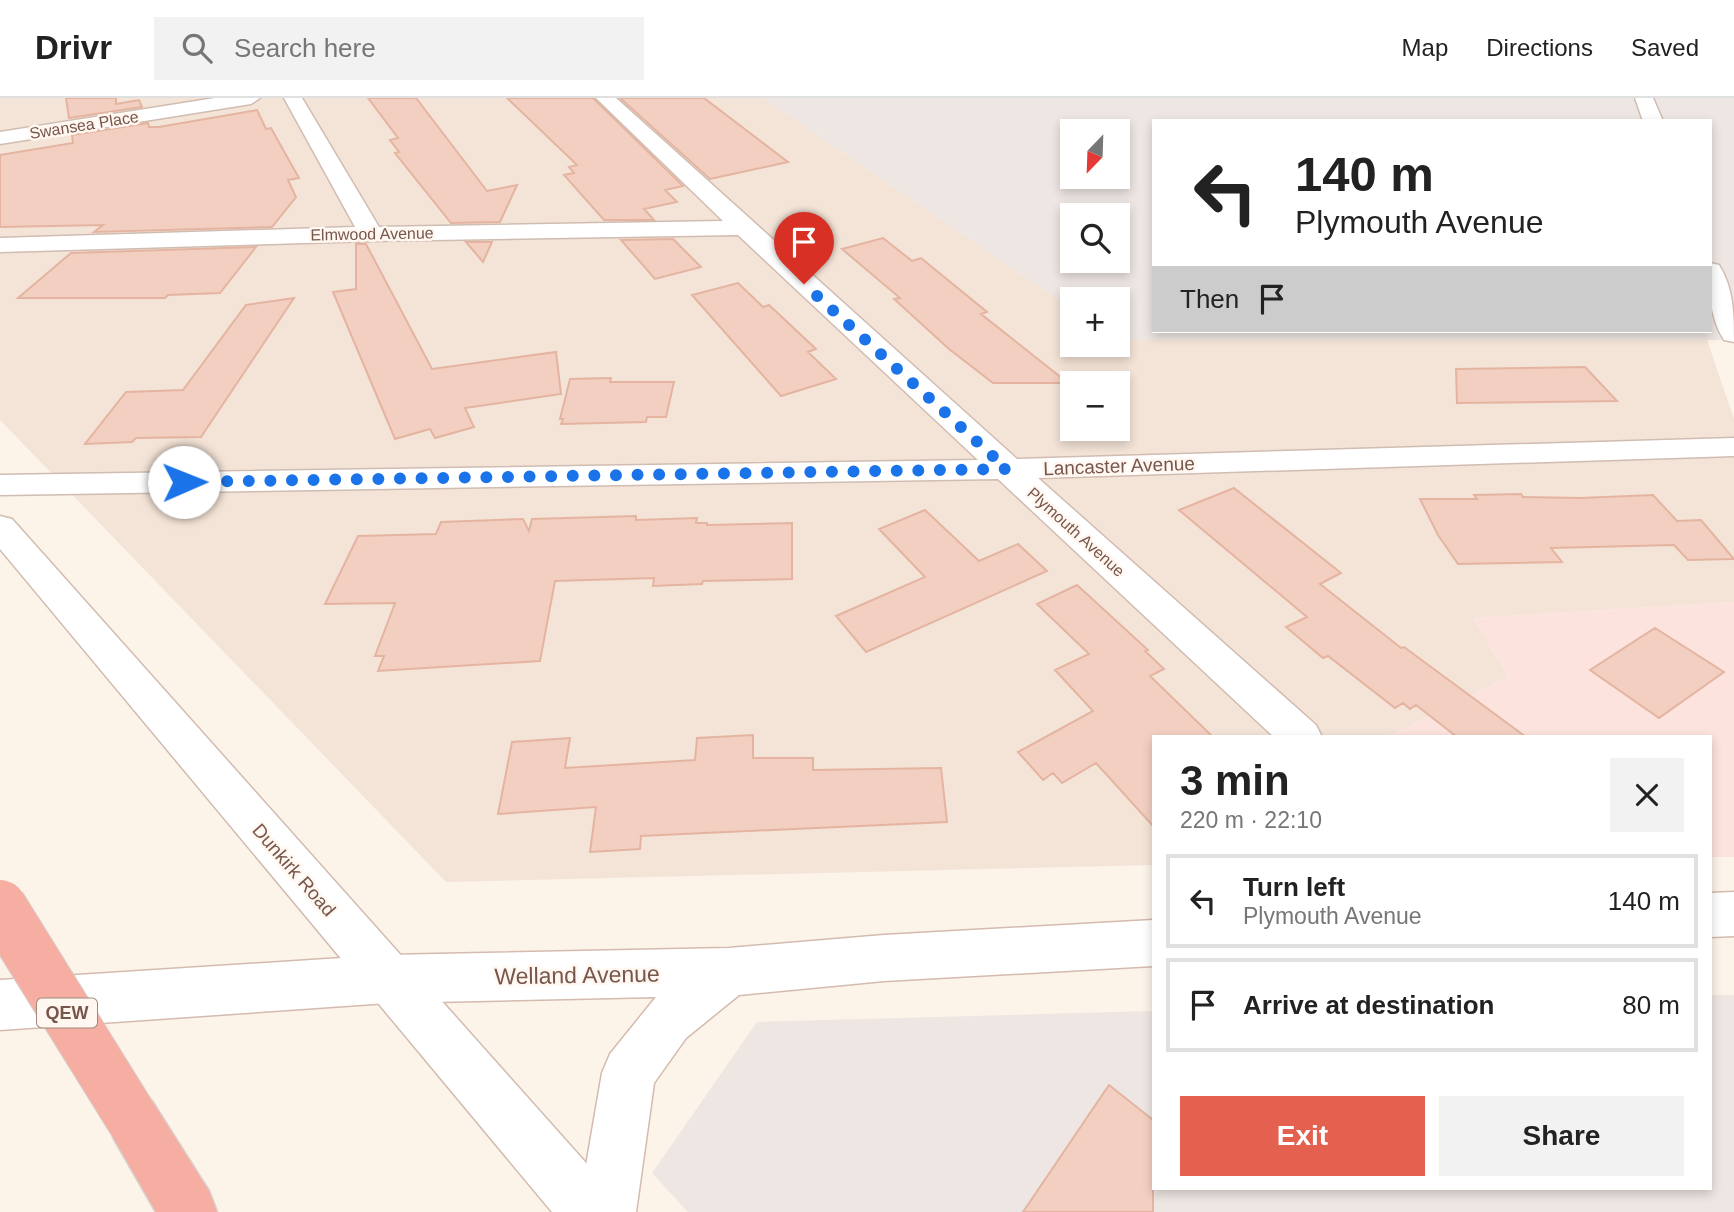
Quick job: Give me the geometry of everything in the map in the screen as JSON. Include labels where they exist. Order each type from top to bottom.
[{"type":"highway","name":"QEW","points":[[0,906],[188,1212]]},
{"type":"street","name":"Swansea Place","points":[[0,138],[251,98]]},
{"type":"street","points":[[293,98],[371,234]]},
{"type":"street","name":"Plymouth Avenue","points":[[605,98],[1299,735]]},
{"type":"street","points":[[1644,98],[1652,119]]},
{"type":"street","name":"Elmwood Avenue","points":[[0,245],[371,234],[744,228]]},
{"type":"street","points":[[1712,275],[1734,334]]},
{"type":"street","name":"Lancaster Avenue","points":[[0,485],[1007,469],[1734,447]]},
{"type":"street","name":"Dunkirk Road","points":[[0,527],[590,1212]]},
{"type":"street","points":[[1712,915],[1734,914]]},
{"type":"street","name":"Welland Avenue","points":[[0,1005],[388,979],[729,972],[884,958],[1152,943]]},
{"type":"street","points":[[607,1212],[629,1073],[668,1020],[729,972]]},
{"type":"shaded area","points":[[0,98],[763,98],[1060,301],[1060,357],[1130,357],[1130,340],[1707,340],[1734,419],[1734,602],[1473,618],[1508,677],[1391,735],[1152,735],[1152,865],[446,882],[0,420]]},
{"type":"shaded area","points":[[763,98],[1734,98],[1734,340],[1130,340],[1130,287],[1060,287],[1060,301]]},
{"type":"shaded area","points":[[1734,602],[1734,857],[1712,857],[1712,735],[1391,735],[1508,677],[1473,618]]},
{"type":"shaded area","points":[[1712,995],[1734,995],[1734,1212],[688,1212],[652,1173],[757,1022],[1152,1011],[1152,1190],[1712,1190]]},
{"type":"building","points":[[66,98],[116,98],[116,104],[139,100],[142,107],[69,118]]},
{"type":"building","points":[[368,98],[416,98],[487,191],[517,185],[500,222],[451,223],[395,153],[399,152],[390,140],[398,138]]},
{"type":"building","points":[[507,98],[593,98],[683,186],[665,190],[677,202],[644,209],[654,220],[604,220],[564,175],[574,173],[569,167],[577,165]]},
{"type":"building","points":[[620,98],[704,98],[788,162],[710,179]]},
{"type":"building","points":[[257,110],[266,129],[271,128],[299,178],[288,180],[296,197],[272,227],[94,232],[103,225],[0,227],[0,155],[73,143],[72,135],[148,123],[149,127],[159,127]]},
{"type":"building","points":[[883,238],[912,261],[921,258],[987,312],[981,314],[1060,377],[1060,383],[993,383],[949,349],[894,299],[900,298],[842,249]]},
{"type":"building","points":[[673,239],[701,267],[655,279],[621,240]]},
{"type":"building","points":[[466,242],[492,242],[483,262]]},
{"type":"building","points":[[356,244],[366,244],[432,369],[556,352],[561,394],[465,408],[474,427],[435,438],[430,429],[395,439],[333,292],[356,289]]},
{"type":"building","points":[[256,247],[220,293],[168,295],[165,298],[18,298],[71,253]]},
{"type":"building","points":[[738,283],[763,307],[769,305],[816,349],[808,352],[836,379],[781,396],[692,295]]},
{"type":"building","points":[[294,298],[201,437],[136,438],[132,442],[85,444],[126,392],[183,390],[246,305]]},
{"type":"building","points":[[1585,367],[1617,401],[1457,403],[1456,369]]},
{"type":"building","points":[[611,378],[610,382],[674,382],[666,417],[647,417],[646,422],[561,424],[570,379]]},
{"type":"building","points":[[1234,488],[1341,573],[1320,584],[1401,648],[1404,647],[1523,735],[1454,735],[1416,705],[1410,709],[1403,703],[1395,708],[1328,656],[1323,658],[1286,627],[1307,617],[1179,510]]},
{"type":"building","points":[[1521,494],[1523,497],[1580,498],[1653,495],[1677,521],[1701,520],[1734,559],[1688,560],[1674,545],[1551,548],[1562,562],[1458,564],[1438,535],[1420,499],[1477,499],[1474,495]]},
{"type":"building","points":[[925,510],[979,561],[1018,544],[1047,571],[866,652],[836,616],[925,577],[879,529]]},
{"type":"building","points":[[636,516],[636,520],[697,518],[696,523],[707,525],[792,523],[792,579],[703,581],[702,584],[653,586],[654,578],[555,581],[540,661],[378,671],[384,656],[375,656],[395,603],[325,604],[358,536],[436,534],[441,522],[523,519],[529,531],[532,519]]},
{"type":"building","points":[[1077,585],[1148,650],[1145,651],[1164,669],[1150,676],[1211,735],[1152,735],[1152,825],[1096,763],[1062,783],[1053,773],[1043,780],[1018,752],[1093,711],[1055,670],[1089,654],[1037,604]]},
{"type":"building","points":[[1655,628],[1724,672],[1659,718],[1590,670]]},
{"type":"building","points":[[753,735],[753,758],[813,758],[813,770],[941,768],[947,822],[641,836],[640,849],[590,852],[596,807],[498,814],[512,742],[570,738],[565,768],[695,760],[697,738]]},
{"type":"building","points":[[1109,1085],[1152,1119],[1153,1212],[1023,1212]]},
{"type":"route","points":[[184,482],[1007,469],[804,284]]}]
